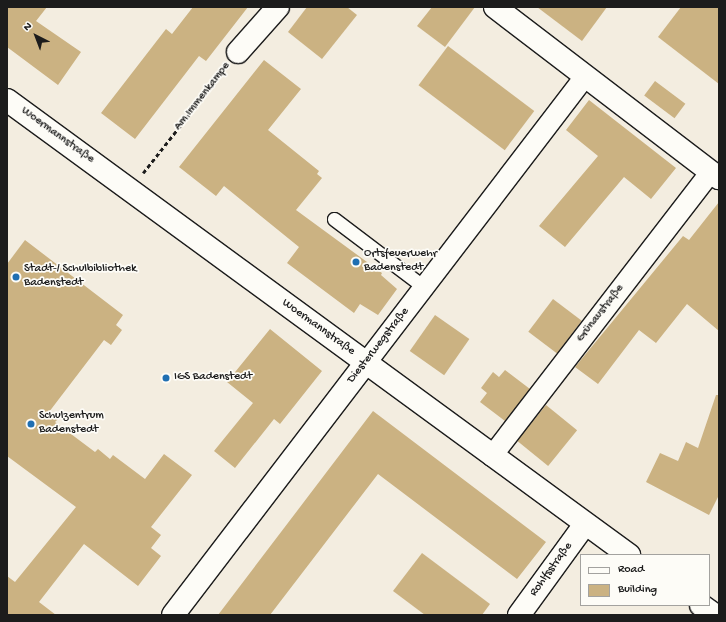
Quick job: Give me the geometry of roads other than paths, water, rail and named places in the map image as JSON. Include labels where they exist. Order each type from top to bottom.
[{"type":"street","name":"Am Immenkampe","points":[[238,52],[278,7]]},
{"type":"street","name":"Grünaustraße","points":[[492,456],[715,175],[495,7]]},
{"type":"street","name":"Diesterwegstraße","points":[[173,615],[585,77]]},
{"type":"street","name":"Woermannstraße","points":[[7,100],[131,189],[492,456],[628,554]]},
{"type":"street","name":"Rohlfsstraße","points":[[519,615],[585,524]]},
{"type":"street","points":[[702,606],[715,615]]},
{"type":"lane","points":[[334,220],[424,287]]},
{"type":"place","name":"Ortsfeuerwehr Badenstedt","points":[[356,262]]},
{"type":"place","name":"Stadt-/ Schulbibliothek Badenstedt","points":[[16,277]]},
{"type":"place","name":"IGS Badenstedt","points":[[166,378]]},
{"type":"place","name":"Schulzentrum Badenstedt","points":[[31,424]]}]
